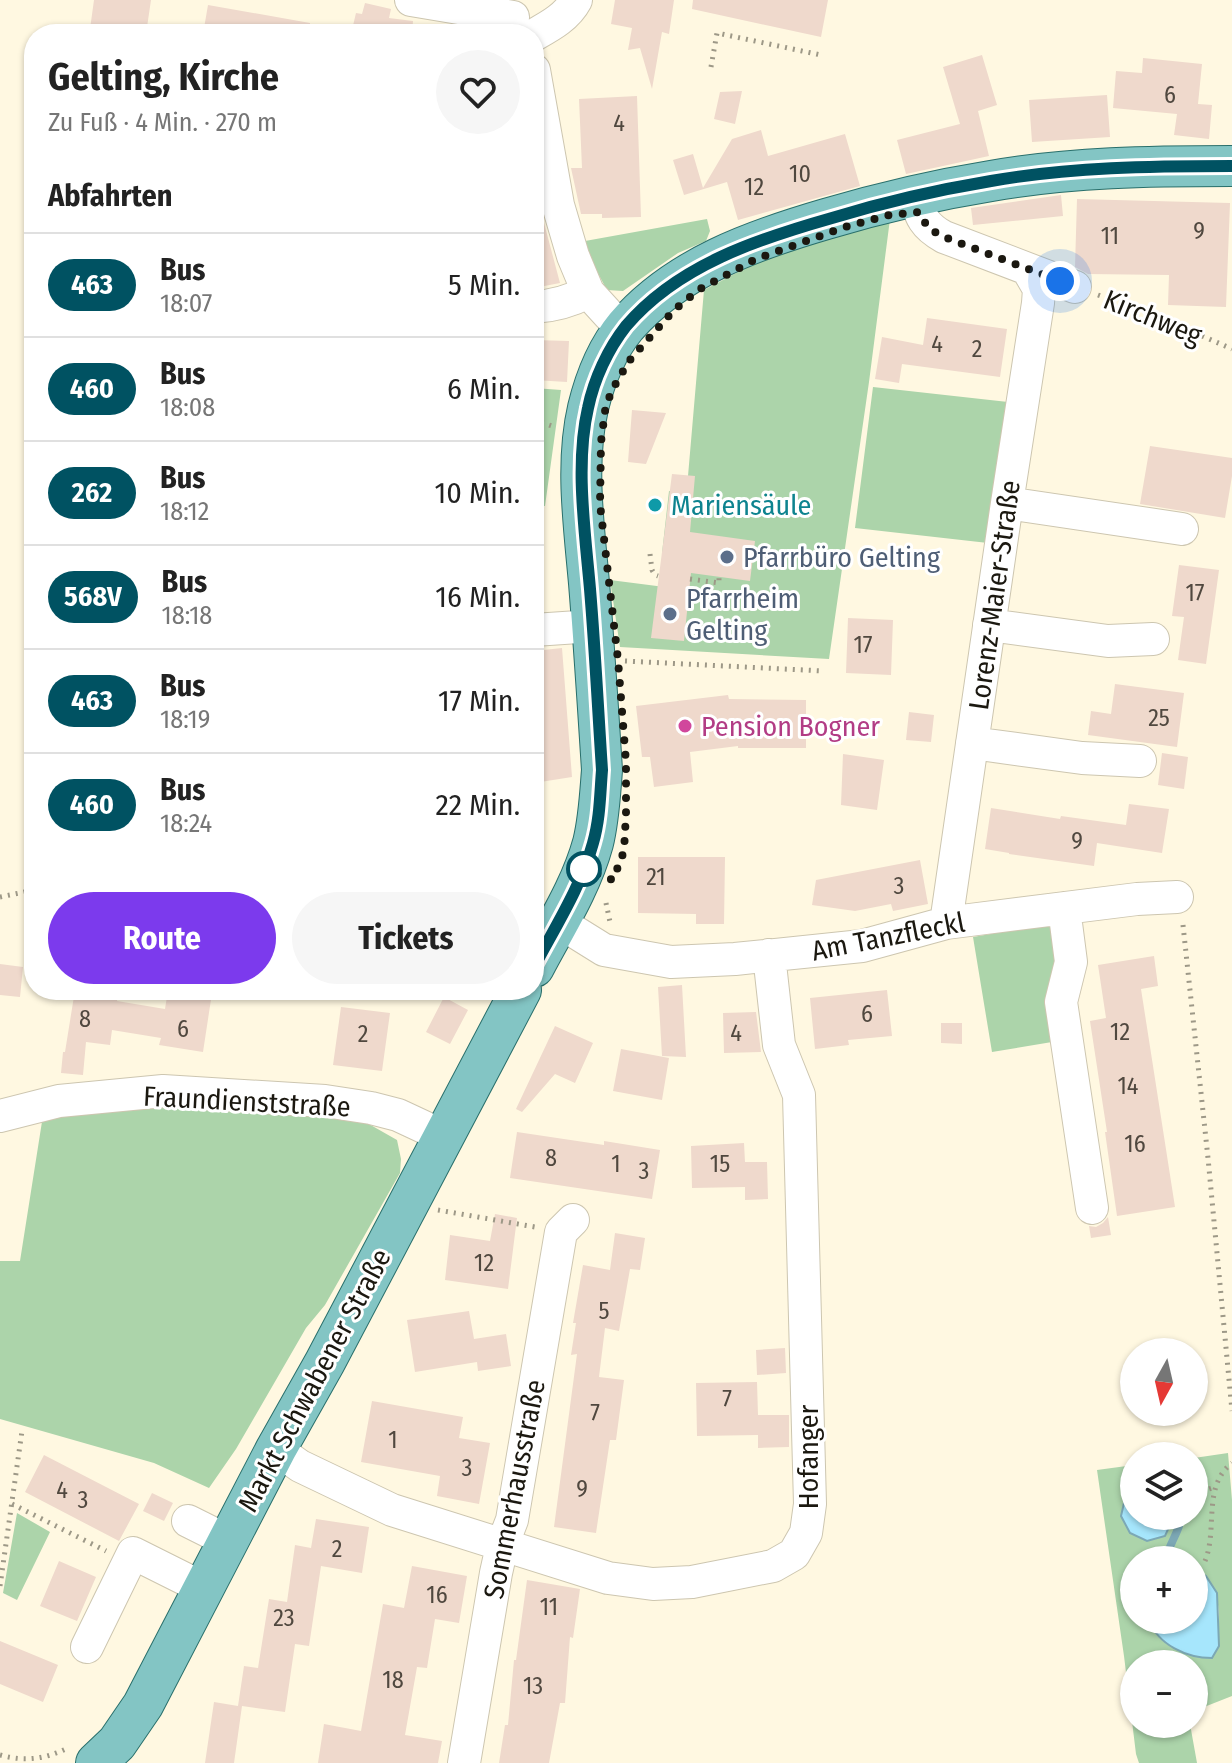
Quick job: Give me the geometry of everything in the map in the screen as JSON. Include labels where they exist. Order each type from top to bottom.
[{"type":"main road","points":[[544,958],[574,932],[584,869],[599,813],[602,770],[582,468],[584,431],[588,407],[602,366],[626,326],[675,284],[737,248],[888,201],[992,180],[1066,172],[1158,166],[1232,166]]},
{"type":"main road","name":"Markt Schwabener Straße","points":[[96,1763],[117,1743],[143,1705],[516,1000]]},
{"type":"street","points":[[411,0],[518,22],[556,23],[575,5],[576,0]]},
{"type":"street","points":[[544,126],[558,205],[573,256],[588,292],[609,315],[626,326]]},
{"type":"street","name":"Kirchweg","points":[[914,196],[928,228],[1075,287]]},
{"type":"street","name":"Lorenz-Maier-Straße","points":[[946,923],[1038,303],[1039,289],[1028,270]]},
{"type":"street","points":[[544,307],[575,300],[588,292]]},
{"type":"street","points":[[1007,503],[1182,529]]},
{"type":"street","points":[[989,625],[1108,641],[1153,639]]},
{"type":"street","points":[[544,629],[593,626]]},
{"type":"street","points":[[972,743],[1082,758],[1140,761]]},
{"type":"street","name":"Am Tanzfleckl","points":[[574,932],[604,950],[671,962],[862,946],[946,923],[1137,899],[1177,897]]},
{"type":"street","points":[[1064,908],[1071,962],[1061,1002],[1092,1208]]},
{"type":"street","name":"Hofanger","points":[[276,1449],[300,1466],[392,1510],[608,1578],[653,1584],[692,1582],[773,1566],[794,1554],[806,1533],[810,1504],[799,1095],[779,1045],[769,955]]},
{"type":"street","name":"Fraundienststraße","points":[[0,1116],[59,1101],[163,1091],[191,1092],[325,1101],[371,1108],[398,1115],[443,1136]]},
{"type":"street","name":"Sommerhausstraße","points":[[464,1763],[496,1573],[512,1520],[567,1226]]},
{"type":"street","points":[[188,1521],[228,1541]]},
{"type":"street","points":[[87,1647],[133,1553],[203,1588]]},
{"type":"path","points":[[711,67],[717,33],[821,55]]},
{"type":"path","name":"Kirchweg","points":[[1075,287],[1152,314],[1232,349]]},
{"type":"path","points":[[650,554],[652,570],[658,576]]},
{"type":"path","points":[[690,579],[719,583],[719,576]]},
{"type":"path","points":[[618,660],[824,671]]},
{"type":"path","points":[[0,897],[24,892]]},
{"type":"path","points":[[574,932],[608,895]]},
{"type":"path","points":[[1177,897],[1183,925],[1205,1127],[1232,1411]]},
{"type":"path","points":[[433,1209],[567,1226]]},
{"type":"path","points":[[0,1585],[22,1431]]},
{"type":"path","points":[[1208,1547],[1213,1497],[1219,1476],[1232,1463]]},
{"type":"path","points":[[1208,1490],[1216,1487]]},
{"type":"path","points":[[12,1504],[99,1547]]},
{"type":"green space","points":[[707,219],[710,231],[706,241],[678,253],[623,291],[607,290],[585,241]]},
{"type":"green space","points":[[890,219],[829,659],[620,647],[610,580],[688,590],[662,553],[669,491],[692,494],[688,476],[704,290],[759,261]]},
{"type":"green space","points":[[873,387],[1008,402],[988,543],[855,528]]},
{"type":"green space","points":[[544,389],[561,390],[544,506]]},
{"type":"green space","points":[[1060,922],[1058,1041],[992,1052],[973,937]]},
{"type":"green space","points":[[120,1103],[353,1115],[397,1140],[400,1173],[325,1305],[306,1328],[236,1449],[209,1488],[154,1463],[0,1419],[0,1261],[20,1261],[44,1109]]},
{"type":"green space","points":[[1228,1453],[1232,1500],[1232,1696],[1208,1705],[1208,1650],[1123,1650],[1121,1634],[1182,1634],[1219,1646],[1218,1602],[1208,1582],[1208,1546],[1120,1546],[1120,1628],[1097,1470],[1120,1467],[1120,1530],[1152,1530],[1165,1536],[1168,1530],[1208,1530],[1208,1456]]},
{"type":"green space","points":[[17,1513],[50,1532],[17,1600],[3,1593]]},
{"type":"green space","points":[[1134,1738],[1193,1738],[1197,1763],[1139,1763]]},
{"type":"water","points":[[1128,1530],[1168,1530],[1165,1536],[1147,1541]]},
{"type":"water","points":[[1208,1579],[1217,1593],[1219,1646],[1212,1658],[1208,1658],[1208,1650],[1178,1650],[1157,1634],[1208,1634]]},
{"type":"building","points":[[94,0],[151,0],[147,24],[91,24]]},
{"type":"building","points":[[615,0],[674,0],[669,34],[662,32],[652,89],[640,48],[628,50],[632,28],[611,24]]},
{"type":"building","points":[[693,0],[828,0],[821,37],[692,9]]},
{"type":"building","points":[[365,3],[391,9],[389,18],[413,21],[413,24],[353,24],[356,13],[362,14]]},
{"type":"building","points":[[208,5],[310,23],[310,24],[205,24]]},
{"type":"building","points":[[982,55],[997,105],[978,111],[989,156],[906,174],[897,140],[960,124],[943,67]]},
{"type":"building","points":[[1143,58],[1202,64],[1198,104],[1212,105],[1209,139],[1174,135],[1177,114],[1113,108],[1116,71],[1142,73]]},
{"type":"building","points":[[742,91],[735,124],[714,119],[720,92]]},
{"type":"building","points":[[1107,95],[1110,137],[1032,142],[1029,100]]},
{"type":"building","points":[[637,96],[641,217],[602,218],[602,214],[581,214],[571,168],[582,168],[579,99]]},
{"type":"building","points":[[761,130],[768,156],[845,134],[860,186],[738,220],[727,182],[684,195],[673,160],[693,154],[703,188],[732,139]]},
{"type":"building","points":[[1061,195],[1063,216],[973,225],[971,208]]},
{"type":"building","points":[[1077,199],[1230,203],[1226,307],[1168,305],[1169,275],[1088,274],[1075,267]]},
{"type":"building","points":[[544,223],[560,283],[544,286]]},
{"type":"building","points":[[927,318],[1007,329],[1000,377],[902,364],[899,383],[875,379],[882,337],[923,345]]},
{"type":"building","points":[[544,340],[569,341],[567,382],[544,381]]},
{"type":"building","points":[[632,410],[666,413],[646,464],[628,462]]},
{"type":"building","points":[[1150,446],[1232,458],[1225,518],[1140,504]]},
{"type":"building","points":[[672,474],[695,476],[690,532],[755,541],[750,581],[691,573],[684,641],[651,638]]},
{"type":"building","points":[[1179,565],[1219,570],[1206,664],[1178,660],[1184,617],[1172,616]]},
{"type":"building","points":[[848,618],[893,620],[891,675],[846,673]]},
{"type":"building","points":[[562,648],[572,777],[544,781],[544,650]]},
{"type":"building","points":[[1115,684],[1184,693],[1177,747],[1088,735],[1091,711],[1111,714]]},
{"type":"building","points":[[728,695],[729,699],[806,700],[806,748],[738,746],[690,752],[693,782],[654,787],[650,757],[642,757],[636,706]]},
{"type":"building","points":[[909,712],[934,715],[931,742],[906,740]]},
{"type":"building","points":[[1162,753],[1188,757],[1184,789],[1158,785]]},
{"type":"building","points":[[843,754],[884,760],[877,810],[841,805]]},
{"type":"building","points":[[1129,804],[1169,809],[1162,853],[1097,843],[1094,866],[985,849],[991,808],[1126,825]]},
{"type":"building","points":[[638,857],[725,857],[724,924],[696,924],[696,914],[638,913]]},
{"type":"building","points":[[920,860],[928,904],[893,911],[891,904],[855,911],[812,905],[816,880]]},
{"type":"building","points":[[1154,956],[1158,986],[1141,989],[1175,1207],[1117,1216],[1090,1021],[1106,1018],[1098,965]]},
{"type":"building","points":[[0,964],[23,967],[20,997],[0,995]]},
{"type":"building","points":[[682,985],[686,1057],[662,1056],[658,987]]},
{"type":"building","points":[[887,990],[892,1036],[848,1040],[849,1045],[815,1049],[810,998]]},
{"type":"building","points":[[73,1000],[117,1000],[165,1009],[166,1000],[211,1000],[203,1052],[159,1045],[161,1038],[112,1030],[110,1045],[86,1042],[83,1075],[61,1073]]},
{"type":"building","points":[[442,1000],[450,1000],[468,1010],[450,1044],[426,1032]]},
{"type":"building","points":[[341,1007],[390,1013],[382,1071],[333,1065]]},
{"type":"building","points":[[756,1012],[761,1052],[724,1053],[723,1013]]},
{"type":"building","points":[[941,1023],[962,1023],[962,1044],[941,1043]]},
{"type":"building","points":[[555,1026],[593,1043],[575,1083],[555,1074],[522,1112],[516,1109]]},
{"type":"building","points":[[621,1049],[669,1058],[662,1100],[613,1091]]},
{"type":"building","points":[[517,1132],[660,1150],[652,1199],[510,1178]]},
{"type":"building","points":[[744,1143],[745,1162],[767,1162],[768,1199],[745,1200],[745,1187],[692,1188],[691,1146]]},
{"type":"building","points":[[495,1214],[517,1218],[508,1289],[445,1280],[450,1235],[490,1241]]},
{"type":"building","points":[[1108,1217],[1111,1235],[1091,1238],[1089,1226],[1096,1227]]},
{"type":"building","points":[[615,1233],[645,1238],[640,1270],[630,1269],[619,1331],[605,1328],[599,1377],[624,1380],[616,1440],[610,1440],[596,1533],[554,1527],[577,1354],[571,1355],[583,1265],[610,1270]]},
{"type":"building","points":[[469,1311],[474,1339],[506,1334],[511,1366],[478,1371],[477,1362],[415,1372],[407,1320]]},
{"type":"building","points":[[785,1348],[786,1373],[757,1375],[756,1350]]},
{"type":"building","points":[[757,1382],[758,1415],[789,1415],[789,1447],[758,1448],[758,1435],[697,1436],[696,1383]]},
{"type":"building","points":[[372,1401],[463,1417],[459,1438],[490,1443],[479,1504],[437,1496],[440,1476],[361,1462]]},
{"type":"building","points":[[44,1455],[139,1504],[119,1541],[25,1492]]},
{"type":"building","points":[[152,1493],[173,1503],[164,1521],[143,1511]]},
{"type":"building","points":[[316,1519],[369,1527],[362,1573],[321,1566],[309,1646],[295,1644],[285,1712],[242,1706],[234,1763],[205,1763],[214,1702],[238,1706],[244,1666],[258,1668],[269,1599],[287,1602],[295,1545],[311,1548]]},
{"type":"building","points":[[59,1561],[96,1577],[77,1621],[40,1606]]},
{"type":"building","points":[[412,1566],[467,1576],[459,1623],[435,1619],[427,1668],[417,1667],[405,1735],[442,1741],[438,1763],[318,1763],[324,1724],[361,1731],[383,1604],[404,1608]]},
{"type":"building","points":[[527,1580],[580,1589],[573,1638],[570,1637],[565,1703],[560,1703],[549,1763],[499,1763],[505,1725],[508,1725],[514,1660]]},
{"type":"building","points":[[0,1641],[58,1665],[43,1702],[0,1684]]},
{"type":"waterway","points":[[1170,1546],[1177,1530]]},
{"type":"bus line","name":"463","points":[[544,949],[584,869],[599,813],[602,770],[586,546],[582,468],[584,431],[588,407],[602,366],[626,326],[675,284],[737,248],[888,201],[992,180],[1066,172],[1158,166],[1232,166]]},
{"type":"place","name":"Mariensäule","points":[[655,505]]},
{"type":"place","name":"Pfarrbüro Gelting","points":[[727,557]]},
{"type":"place","name":"Pfarrheim Gelting","points":[[670,614]]},
{"type":"place","name":"Pension Bogner","points":[[685,726]]},
{"type":"route","points":[[584,869],[613,880],[624,851],[626,762],[600,504],[600,472],[605,411],[611,392],[629,361],[674,310],[700,289],[756,259],[848,226],[889,215],[919,212],[928,228],[944,237],[1060,281]]}]
